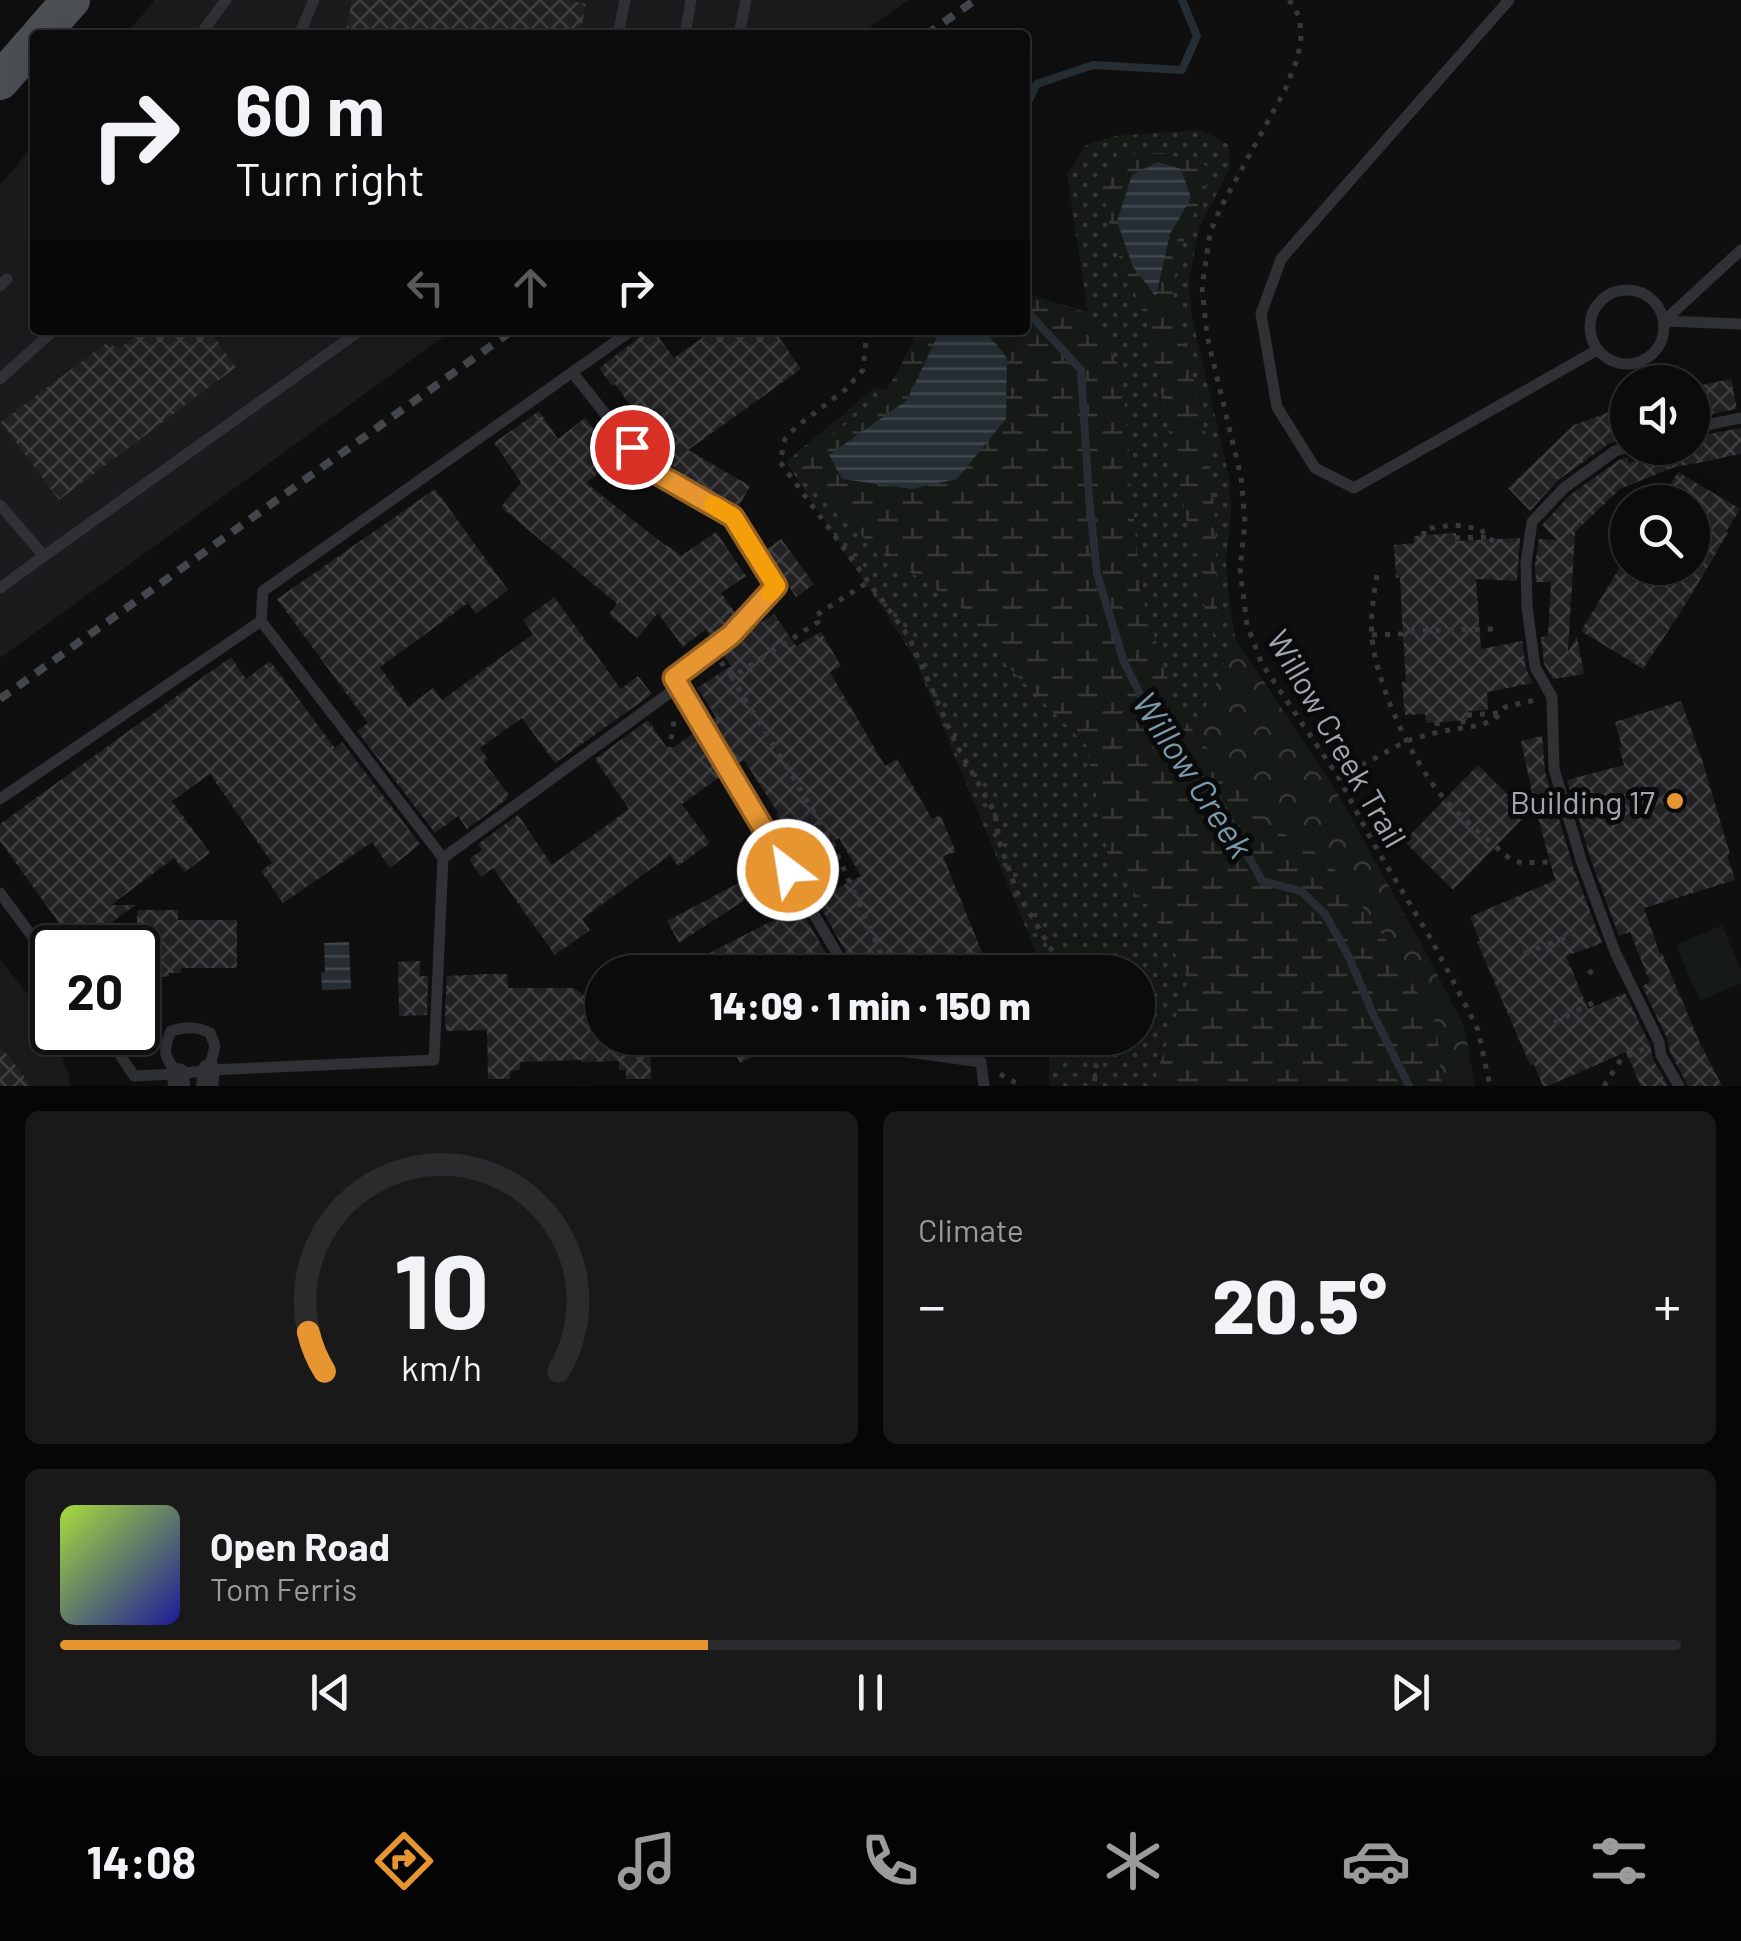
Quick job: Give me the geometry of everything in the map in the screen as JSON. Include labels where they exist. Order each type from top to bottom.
[{"type":"main road","points":[[44,30],[70,0]]},
{"type":"main road","points":[[0,81],[30,47]]},
{"type":"lane","points":[[204,30],[226,0]]},
{"type":"lane","points":[[301,30],[314,0]]},
{"type":"lane","points":[[619,30],[624,0]]},
{"type":"lane","points":[[686,30],[690,0]]},
{"type":"lane","points":[[740,30],[746,0]]},
{"type":"lane","points":[[1509,0],[1281,259],[1261,314],[1277,408],[1315,468],[1354,488],[1597,350]]},
{"type":"lane","points":[[1664,322],[1741,250]]},
{"type":"lane","points":[[1624,290],[1645,294],[1654,302],[1664,322],[1664,334],[1652,355],[1629,365],[1606,358],[1597,350],[1592,340],[1591,318],[1603,299],[1624,290]]},
{"type":"lane","points":[[1664,322],[1741,324]]},
{"type":"lane","points":[[0,378],[48,335]]},
{"type":"lane","points":[[0,588],[354,335]]},
{"type":"lane","points":[[120,1055],[134,1076],[179,1080],[434,1060],[444,858],[261,621],[263,591],[625,335]]},
{"type":"lane","points":[[572,372],[649,469],[733,517],[776,586],[731,635],[674,678],[838,955]]},
{"type":"lane","points":[[1710,424],[1741,418]]},
{"type":"lane","points":[[1610,456],[1564,488],[1532,522],[1526,564],[1527,607],[1535,668],[1552,697],[1554,769],[1582,863],[1615,952],[1679,1086]]},
{"type":"lane","points":[[0,504],[44,556]]},
{"type":"lane","points":[[0,799],[261,621]]},
{"type":"lane","points":[[444,858],[679,686]]},
{"type":"lane","points":[[0,892],[30,932]]},
{"type":"lane","points":[[179,1080],[165,1057],[165,1046],[172,1031],[186,1027],[210,1033],[214,1046],[208,1078]]},
{"type":"lane","points":[[930,1055],[981,1062],[984,1086]]},
{"type":"path","name":"Willow Creek Trail","points":[[1289,0],[1300,20],[1296,62],[1285,90],[1220,210],[1210,234],[1203,274],[1203,312],[1241,477],[1246,522],[1240,569],[1246,625],[1262,664],[1339,778],[1431,939],[1478,1030],[1490,1086]]},
{"type":"path","points":[[866,335],[862,370],[845,390],[796,427],[786,439],[780,462],[909,637],[950,732],[996,813],[1000,844],[1017,892],[1055,955]]},
{"type":"path","points":[[1450,526],[1453,536],[1486,537],[1498,543]]},
{"type":"path","points":[[1424,536],[1424,529],[1450,526],[1481,530],[1486,537]]},
{"type":"path","points":[[1377,574],[1372,635],[1375,659],[1406,742],[1442,797],[1510,859],[1522,863],[1549,862]]},
{"type":"path","points":[[731,676],[818,622],[815,616],[868,582]]},
{"type":"path","points":[[1372,635],[1494,629]]},
{"type":"path","points":[[669,752],[674,721],[701,675],[722,662],[832,840],[882,955]]},
{"type":"path","points":[[1464,730],[1465,717],[1499,713],[1511,705],[1535,700]]},
{"type":"path","points":[[1339,778],[1406,742],[1438,732],[1464,730],[1496,719],[1499,713]]},
{"type":"path","points":[[1437,721],[1438,732]]},
{"type":"path","points":[[1524,954],[1574,934]]},
{"type":"path","points":[[1589,974],[1596,964]]},
{"type":"path","points":[[1554,1024],[1598,1000]]},
{"type":"path","points":[[1604,1086],[1622,1058],[1646,1048]]},
{"type":"path","points":[[1094,1086],[1097,1055]]},
{"type":"shaded area","points":[[155,0],[908,0],[866,30],[129,30]]},
{"type":"shaded area","points":[[30,149],[30,335],[446,335],[0,658],[0,185]]},
{"type":"shaded area","points":[[1158,162],[1181,169],[1191,198],[1170,234],[1156,296],[1133,267],[1117,221],[1132,175]]},
{"type":"shaded area","points":[[988,335],[1007,358],[1006,419],[957,479],[911,489],[842,479],[829,455],[907,400],[937,337]]},
{"type":"shaded area","points":[[349,942],[351,989],[322,990],[324,943]]},
{"type":"shaded area","points":[[0,959],[30,997],[30,1055],[61,1055],[71,1086],[0,1086]]},
{"type":"green space","points":[[1202,130],[1229,145],[1230,168],[1199,228],[1189,282],[1192,317],[1229,477],[1231,512],[1226,560],[1235,638],[1195,733],[1442,1086],[1049,1086],[1049,1055],[1155,1055],[1155,955],[1037,955],[914,657],[786,462],[876,387],[887,390],[913,335],[1030,335],[1030,295],[1088,312],[1067,175],[1086,145],[1115,136]]},
{"type":"green space","points":[[1163,153],[1204,164],[1210,170],[1204,194],[1187,228],[1172,287],[1208,444],[1215,518],[1218,639],[1208,625],[1146,319],[1112,240],[1102,185],[1117,154]]},
{"type":"green space","points":[[1030,295],[1088,313],[1122,371],[1140,589],[1178,712],[1268,824],[1328,860],[1389,944],[1436,1024],[1442,1086],[1156,1086],[1154,1082],[1188,980],[1161,927],[1109,860],[1086,745],[1008,667],[958,604],[872,547],[797,465],[887,390],[913,335],[1030,335]]},
{"type":"green space","points":[[1235,638],[1332,784],[1422,945],[1464,1026],[1475,1086],[1442,1086],[1436,1024],[1389,944],[1328,860],[1268,824],[1195,733]]},
{"type":"green space","points":[[1722,925],[1741,970],[1741,983],[1700,1001],[1676,945]]},
{"type":"building","points":[[352,0],[568,0],[586,4],[581,30],[346,30]]},
{"type":"building","points":[[137,335],[213,335],[236,367],[59,500],[1,422],[105,344],[120,348]]},
{"type":"building","points":[[642,335],[657,335],[674,358],[706,335],[777,335],[801,369],[688,450],[750,486],[737,509],[680,476],[615,384],[612,386],[599,368]]},
{"type":"building","points":[[1731,379],[1737,409],[1710,414],[1710,383]]},
{"type":"building","points":[[539,411],[558,439],[585,418],[617,459],[586,483],[666,546],[681,556],[716,532],[746,576],[721,593],[737,615],[725,628],[712,638],[706,629],[683,647],[658,613],[637,638],[609,614],[617,604],[501,507],[521,482],[494,443]]},
{"type":"building","points":[[1610,412],[1610,443],[1558,480],[1530,511],[1508,488],[1574,425]]},
{"type":"building","points":[[1741,428],[1741,454],[1710,460],[1710,434]]},
{"type":"building","points":[[1612,465],[1687,465],[1630,485],[1610,485],[1610,499],[1575,532],[1568,652],[1577,637],[1584,674],[1553,679],[1544,664],[1541,637],[1548,636],[1551,582],[1536,582],[1535,564],[1539,539],[1557,540],[1542,525],[1570,495]]},
{"type":"building","points":[[1678,472],[1700,485],[1670,485]]},
{"type":"building","points":[[435,489],[508,590],[476,614],[468,603],[380,667],[408,707],[433,688],[442,700],[533,634],[523,620],[554,597],[621,689],[638,676],[652,694],[555,763],[522,718],[480,748],[488,759],[484,762],[509,795],[507,799],[467,829],[458,816],[435,833],[357,731],[368,723],[277,599]]},
{"type":"building","points":[[1710,491],[1740,509],[1710,563]]},
{"type":"building","points":[[1456,533],[1456,541],[1520,538],[1517,581],[1476,579],[1481,649],[1522,641],[1526,669],[1533,683],[1487,692],[1488,710],[1468,711],[1468,720],[1426,723],[1425,714],[1405,715],[1400,577],[1396,578],[1394,545],[1414,543],[1414,536]]},
{"type":"building","points":[[781,539],[814,584],[796,597],[765,551]]},
{"type":"building","points":[[1610,583],[1697,585],[1643,669],[1581,631]]},
{"type":"building","points":[[774,614],[796,646],[821,632],[841,666],[830,672],[885,766],[897,759],[932,819],[940,815],[956,852],[943,856],[983,955],[847,955],[816,899],[861,876],[839,838],[796,866],[782,842],[791,837],[778,813],[744,760],[736,765],[710,721],[716,717],[697,688],[731,666],[722,653]]},
{"type":"building","points":[[231,657],[246,679],[270,661],[335,748],[342,742],[420,844],[390,868],[372,842],[283,903],[261,871],[272,863],[210,774],[172,801],[210,853],[185,872],[174,858],[111,905],[135,905],[108,925],[60,925],[0,841],[0,824]]},
{"type":"building","points":[[1681,701],[1702,760],[1735,880],[1644,908],[1660,954],[1722,1086],[1688,1086],[1670,1052],[1642,986],[1650,982],[1630,932],[1619,936],[1567,780],[1624,765],[1615,722]]},
{"type":"building","points":[[648,720],[669,751],[695,732],[721,776],[682,804],[710,843],[678,866],[670,855],[582,919],[590,930],[555,955],[493,868],[481,877],[469,859],[482,850],[478,844],[518,815],[552,865],[629,809],[595,759]]},
{"type":"building","points":[[1542,736],[1545,772],[1573,866],[1602,943],[1566,956],[1588,1009],[1625,993],[1668,1086],[1641,1086],[1626,1052],[1543,1086],[1534,1064],[1530,1065],[1477,942],[1480,941],[1470,917],[1555,880],[1521,741]]},
{"type":"building","points":[[1478,765],[1527,814],[1453,890],[1404,841]]},
{"type":"building","points":[[766,852],[781,876],[679,943],[667,921],[752,876],[745,864]]},
{"type":"building","points":[[799,907],[827,955],[705,955]]},
{"type":"building","points":[[137,910],[178,910],[178,920],[237,920],[237,968],[181,968],[181,973],[160,976],[160,925],[137,925]]},
{"type":"building","points":[[420,961],[420,976],[428,976],[427,1015],[399,1016],[398,962]]},
{"type":"building","points":[[507,974],[508,988],[573,988],[585,995],[585,1055],[650,1055],[651,1079],[626,1079],[626,1070],[619,1070],[619,1061],[582,1060],[520,1062],[520,1070],[510,1071],[510,1079],[488,1079],[487,1030],[446,1031],[447,976]]},
{"type":"building","points":[[0,1045],[31,1086],[0,1086]]},
{"type":"building","points":[[736,1055],[756,1055],[740,1063]]},
{"type":"waterway","name":"Willow Creek","points":[[1030,98],[1037,84],[1093,65],[1182,70],[1197,36],[1182,0]]},
{"type":"waterway","name":"Willow Creek","points":[[1030,314],[1081,370],[1097,574],[1124,662],[1159,732],[1217,798],[1262,881],[1301,891],[1325,914],[1409,1086]]},
{"type":"railway","points":[[933,30],[975,0]]},
{"type":"railway","points":[[0,699],[506,335]]},
{"type":"slow traffic","points":[[713,505],[733,517],[776,586],[770,593]]},
{"type":"place","name":"Building 17","points":[[1675,801]]},
{"type":"route","points":[[632,447],[649,469],[733,517],[776,586],[731,635],[674,678],[788,870]]}]
